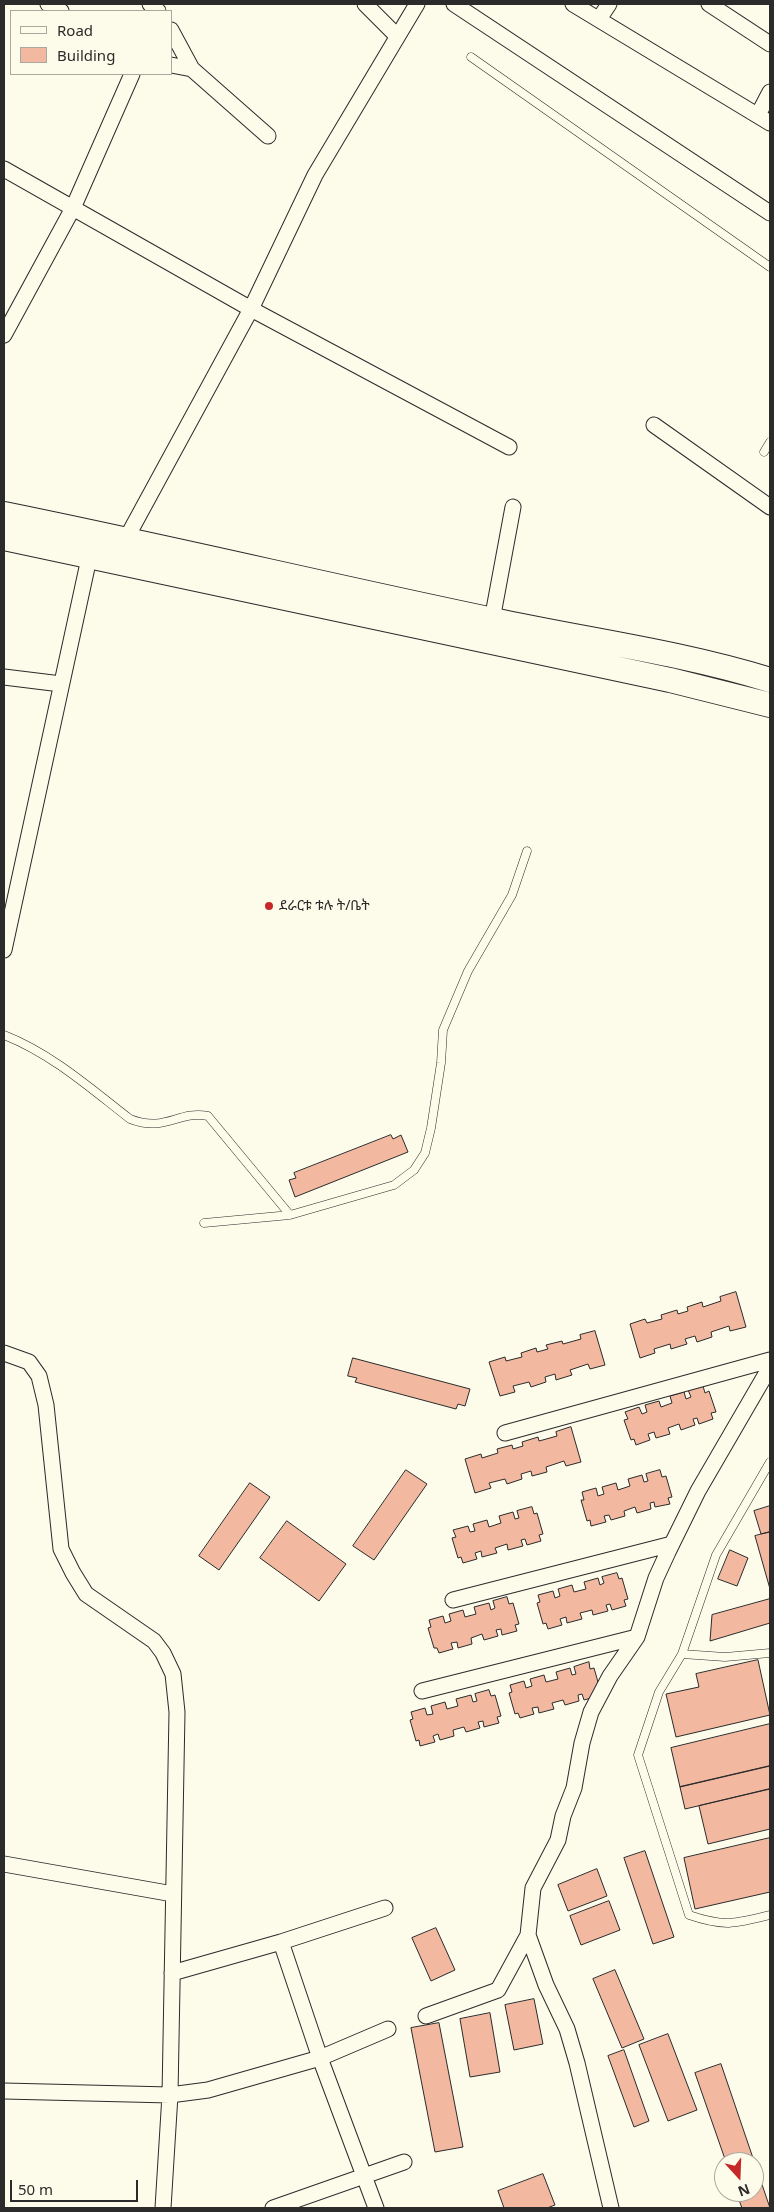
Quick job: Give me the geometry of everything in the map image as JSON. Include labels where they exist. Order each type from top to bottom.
[{"type":"main road","points":[[4,514],[94,532],[492,620],[769,677]]},
{"type":"main road","points":[[4,538],[661,678],[770,704]]},
{"type":"street","points":[[48,4],[59,10]]},
{"type":"street","points":[[365,4],[398,36]]},
{"type":"street","points":[[126,539],[251,309],[315,175],[418,4]]},
{"type":"street","points":[[454,4],[770,213]]},
{"type":"street","points":[[573,4],[764,119],[770,92]]},
{"type":"street","points":[[599,19],[609,4]]},
{"type":"street","points":[[709,4],[770,44]]},
{"type":"street","points":[[172,32],[192,69],[268,136]]},
{"type":"street","points":[[172,65],[192,69]]},
{"type":"street","points":[[4,335],[73,208],[132,75]]},
{"type":"street","points":[[4,169],[251,309],[509,447]]},
{"type":"street","points":[[654,425],[770,507]]},
{"type":"street","points":[[492,620],[513,507]]},
{"type":"street","points":[[4,950],[94,532]]},
{"type":"street","points":[[4,677],[61,684]]},
{"type":"street","points":[[4,1353],[29,1362],[39,1376],[46,1405],[61,1548],[73,1573],[86,1594],[154,1642],[163,1653],[173,1674],[177,1712],[170,2095],[163,2208]]},
{"type":"street","points":[[506,1433],[770,1360]]},
{"type":"street","points":[[426,2016],[498,1990],[528,1935],[533,1888],[558,1840],[563,1816],[574,1788],[582,1742],[591,1712],[610,1676],[637,1638],[656,1578],[698,1491],[770,1367]]},
{"type":"street","points":[[453,1600],[672,1544]]},
{"type":"street","points":[[422,1691],[637,1638]]},
{"type":"street","points":[[4,1864],[173,1894]]},
{"type":"street","points":[[172,1973],[281,1942],[385,1908]]},
{"type":"street","points":[[528,1935],[546,1985],[567,2029],[611,2208]]},
{"type":"street","points":[[281,1942],[320,2058],[376,2208]]},
{"type":"street","points":[[4,2091],[170,2095],[208,2090],[320,2058],[388,2029]]},
{"type":"street","points":[[273,2208],[404,2162]]},
{"type":"lane","points":[[471,57],[770,267]]},
{"type":"lane","points":[[764,452],[770,442]]},
{"type":"lane","points":[[204,1223],[290,1215],[394,1185],[414,1170],[425,1153],[431,1128],[441,1063],[442,1030],[468,971],[512,895],[527,851]]},
{"type":"lane","points":[[4,1035],[30,1045],[50,1057],[130,1119],[145,1125],[155,1125],[197,1114],[208,1116],[290,1215]]},
{"type":"lane","points":[[770,1462],[716,1555],[682,1654],[659,1692],[638,1755],[689,1915],[712,1923],[729,1924],[770,1915]]},
{"type":"lane","points":[[682,1654],[725,1657],[770,1653]]},
{"type":"building","points":[[391,1135],[393,1139],[401,1135],[408,1152],[295,1197],[289,1180],[296,1178],[294,1173]]},
{"type":"building","points":[[736,1292],[746,1327],[730,1331],[729,1326],[711,1332],[712,1337],[697,1342],[695,1336],[685,1339],[687,1344],[671,1349],[670,1344],[654,1349],[655,1353],[640,1358],[630,1324],[645,1319],[647,1323],[662,1319],[661,1315],[677,1310],[678,1314],[688,1311],[687,1307],[702,1302],[703,1307],[721,1301],[720,1297]]},
{"type":"building","points":[[595,1331],[605,1365],[590,1369],[588,1364],[570,1370],[572,1375],[556,1380],[555,1374],[545,1377],[546,1382],[531,1387],[529,1382],[513,1386],[515,1392],[500,1396],[489,1362],[505,1357],[506,1361],[522,1357],[521,1353],[536,1348],[537,1352],[548,1349],[546,1345],[562,1341],[563,1344],[581,1339],[580,1335]]},
{"type":"building","points":[[353,1358],[470,1389],[465,1406],[458,1404],[456,1409],[355,1382],[357,1378],[348,1376]]},
{"type":"building","points":[[703,1386],[705,1393],[709,1391],[716,1412],[711,1413],[713,1419],[699,1424],[697,1418],[693,1419],[695,1425],[681,1430],[679,1424],[668,1428],[670,1434],[656,1438],[654,1432],[648,1434],[650,1440],[636,1445],[634,1439],[631,1440],[624,1420],[628,1419],[625,1412],[639,1407],[642,1414],[647,1412],[645,1405],[659,1401],[661,1407],[672,1403],[670,1396],[684,1392],[686,1399],[691,1397],[688,1390]]},
{"type":"building","points":[[571,1427],[581,1462],[566,1466],[564,1461],[546,1467],[547,1472],[532,1476],[531,1471],[521,1474],[522,1479],[507,1484],[505,1479],[489,1483],[491,1488],[475,1493],[465,1459],[481,1454],[482,1458],[498,1453],[497,1449],[512,1445],[513,1449],[523,1446],[522,1442],[538,1437],[539,1441],[557,1436],[556,1432]]},
{"type":"building","points":[[406,1470],[427,1484],[374,1560],[353,1546]]},
{"type":"building","points":[[660,1470],[662,1477],[666,1476],[672,1497],[668,1498],[670,1504],[655,1507],[654,1502],[650,1503],[651,1509],[637,1513],[635,1507],[624,1511],[625,1516],[611,1520],[609,1515],[604,1516],[606,1522],[591,1526],[590,1520],[587,1521],[581,1500],[584,1500],[582,1492],[596,1488],[598,1496],[604,1494],[602,1487],[616,1483],[618,1490],[630,1486],[628,1479],[642,1475],[644,1482],[648,1481],[646,1474]]},
{"type":"building","points":[[250,1483],[270,1497],[219,1570],[199,1556]]},
{"type":"building","points":[[770,1506],[770,1532],[761,1534],[754,1511]]},
{"type":"building","points":[[532,1507],[534,1514],[537,1513],[543,1534],[539,1535],[541,1541],[527,1545],[525,1539],[521,1540],[523,1546],[508,1550],[507,1544],[495,1548],[497,1553],[482,1557],[481,1551],[475,1553],[477,1559],[463,1563],[461,1557],[458,1558],[452,1538],[456,1537],[453,1530],[468,1526],[470,1532],[475,1531],[473,1524],[487,1520],[489,1527],[501,1523],[499,1516],[513,1512],[515,1519],[519,1518],[517,1511]]},
{"type":"building","points":[[287,1521],[346,1564],[319,1601],[260,1558]]},
{"type":"building","points":[[770,1532],[770,1589],[755,1536]]},
{"type":"building","points":[[730,1550],[748,1558],[737,1586],[718,1579]]},
{"type":"building","points":[[617,1573],[619,1579],[622,1578],[628,1599],[624,1600],[626,1606],[612,1610],[610,1604],[606,1605],[608,1611],[593,1615],[592,1610],[580,1613],[582,1619],[567,1623],[566,1617],[560,1619],[562,1625],[548,1629],[546,1623],[543,1624],[537,1603],[540,1602],[538,1595],[553,1591],[555,1598],[560,1596],[558,1589],[572,1585],[574,1592],[586,1589],[584,1582],[598,1578],[600,1585],[604,1583],[602,1577]]},
{"type":"building","points":[[507,1597],[509,1604],[513,1603],[519,1624],[515,1625],[517,1631],[502,1635],[501,1629],[496,1630],[498,1636],[484,1640],[482,1634],[471,1638],[472,1644],[458,1648],[457,1642],[451,1643],[453,1649],[439,1653],[437,1648],[434,1648],[428,1628],[431,1627],[429,1620],[443,1616],[445,1623],[451,1621],[449,1614],[463,1610],[465,1617],[476,1614],[474,1607],[489,1603],[491,1610],[495,1608],[493,1601]]},
{"type":"building","points":[[770,1599],[770,1623],[710,1641],[712,1615]]},
{"type":"building","points":[[758,1660],[770,1715],[676,1737],[666,1694],[699,1687],[696,1674]]},
{"type":"building","points":[[589,1662],[590,1669],[594,1668],[600,1689],[598,1696],[584,1700],[582,1694],[578,1695],[579,1701],[565,1705],[563,1700],[552,1703],[554,1709],[539,1713],[538,1707],[532,1708],[534,1714],[520,1718],[518,1713],[515,1714],[509,1693],[512,1692],[510,1685],[524,1681],[526,1688],[532,1686],[530,1679],[544,1675],[546,1682],[558,1679],[556,1672],[570,1668],[572,1675],[576,1674],[574,1667]]},
{"type":"building","points":[[489,1690],[491,1696],[495,1695],[501,1716],[497,1717],[499,1723],[484,1727],[483,1721],[478,1722],[480,1728],[466,1732],[464,1727],[453,1730],[454,1736],[440,1740],[438,1734],[433,1736],[435,1742],[420,1746],[419,1740],[416,1741],[410,1720],[413,1719],[411,1712],[425,1708],[427,1715],[433,1714],[431,1706],[445,1702],[447,1709],[458,1706],[456,1699],[471,1695],[473,1702],[477,1701],[475,1694]]},
{"type":"building","points":[[770,1724],[770,1766],[680,1787],[671,1748]]},
{"type":"building","points":[[770,1766],[770,1789],[685,1809],[680,1787]]},
{"type":"building","points":[[770,1789],[770,1829],[708,1844],[699,1806]]},
{"type":"building","points":[[770,1838],[770,1892],[695,1909],[684,1858]]},
{"type":"building","points":[[645,1851],[674,1937],[653,1944],[624,1858]]},
{"type":"building","points":[[597,1869],[607,1896],[568,1911],[558,1885]]},
{"type":"building","points":[[609,1901],[620,1930],[581,1945],[570,1916]]},
{"type":"building","points":[[436,1928],[455,1970],[431,1981],[412,1938]]},
{"type":"building","points":[[615,1970],[644,2039],[622,2048],[593,1979]]},
{"type":"building","points":[[534,1999],[543,2044],[514,2050],[505,2005]]},
{"type":"building","points":[[490,2013],[500,2072],[470,2077],[460,2019]]},
{"type":"building","points":[[439,2023],[463,2147],[435,2152],[411,2028]]},
{"type":"building","points":[[668,2034],[697,2110],[668,2121],[639,2045]]},
{"type":"building","points":[[624,2050],[649,2121],[634,2127],[608,2056]]},
{"type":"building","points":[[721,2064],[751,2152],[723,2152],[695,2073]]},
{"type":"building","points":[[543,2174],[555,2205],[547,2208],[504,2208],[498,2191]]},
{"type":"building","points":[[764,2190],[770,2208],[742,2208],[740,2202],[764,2202]]},
{"type":"place","name":"ደራርቱ ቱሉ ት/ቤት","points":[[269,906]]}]
